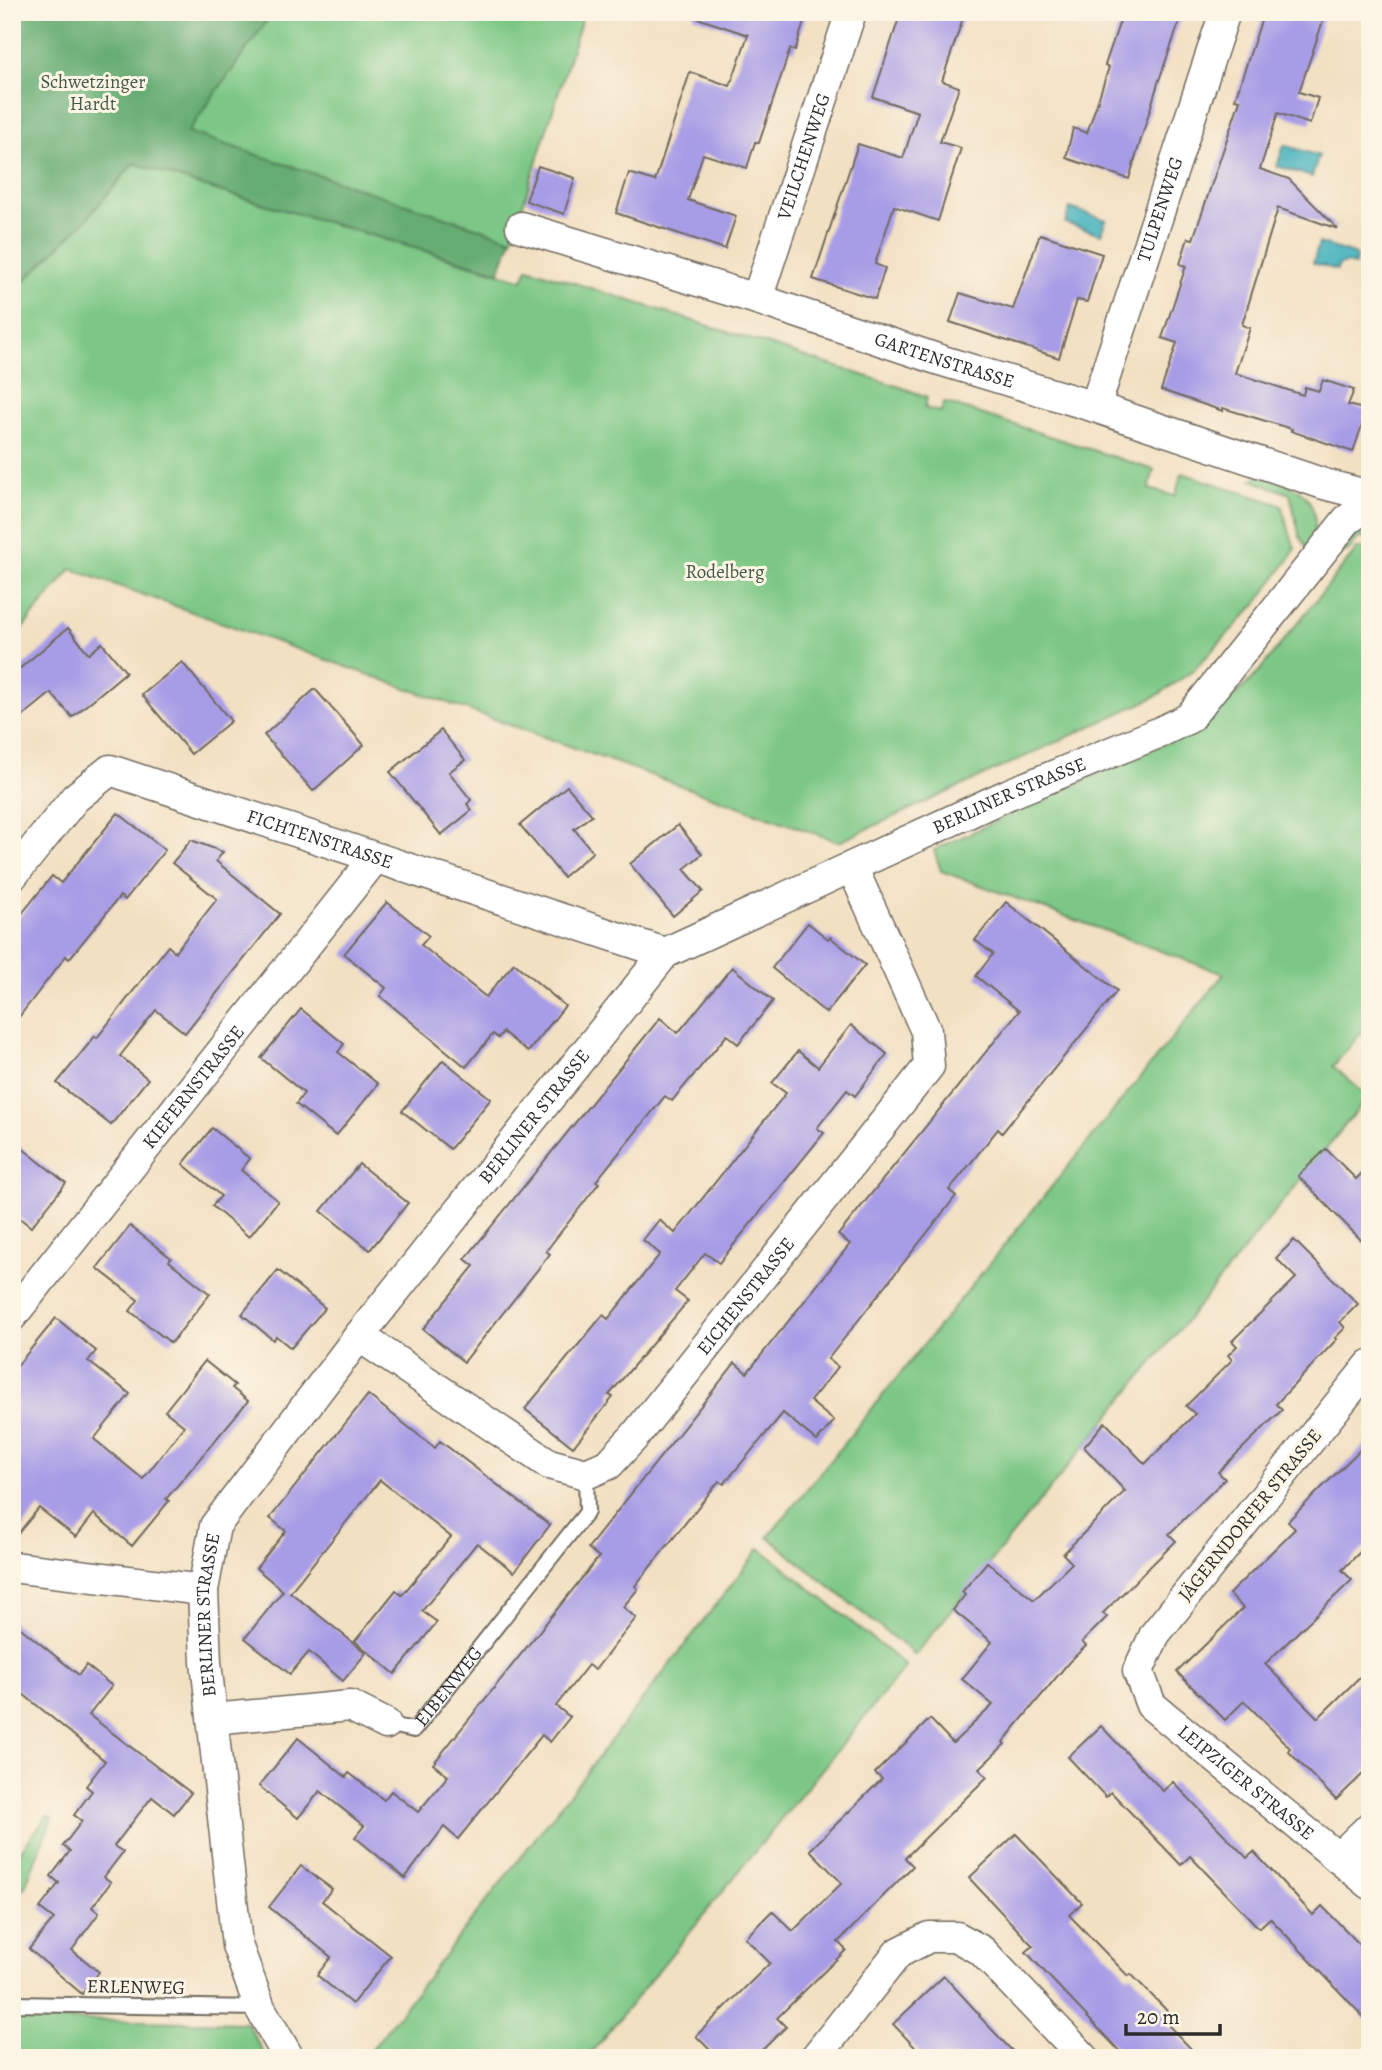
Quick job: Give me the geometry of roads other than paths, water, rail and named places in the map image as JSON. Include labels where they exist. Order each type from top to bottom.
[{"type":"street","name":"VEILCHENWEG","points":[[757,299],[851,12]]},
{"type":"street","name":"TULPENWEG","points":[[1095,407],[1225,12]]},
{"type":"street","name":"GARTENSTRASSE","points":[[521,227],[757,299],[943,361],[1095,407],[1324,484],[1370,496]]},
{"type":"street","name":"BERLINER STRASSE","points":[[289,2058],[260,2008],[237,1945],[206,1662],[203,1590],[215,1526],[359,1336],[665,953],[1009,794],[1189,718],[1347,520],[1370,504]]},
{"type":"street","name":"FICHTENSTRASSE","points":[[12,876],[75,798],[110,770],[665,953]]},
{"type":"street","name":"KIEFERNSTRASSE","points":[[12,1315],[375,858]]},
{"type":"street","name":"EICHENSTRASSE","points":[[586,1474],[610,1464],[634,1437],[929,1066],[926,1031],[852,867]]},
{"type":"street","points":[[359,1336],[549,1464],[586,1474]]},
{"type":"street","name":"JÄGERNDORFER STRASSE","points":[[1138,1671],[1155,1634],[1370,1365]]},
{"type":"street","points":[[12,1567],[203,1590]]},
{"type":"street","name":"LEIPZIGER STRASSE","points":[[1138,1671],[1151,1705],[1370,1884]]},
{"type":"street","name":"EIBENWEG","points":[[213,1719],[350,1706],[386,1724]]},
{"type":"street","points":[[1338,1858],[1370,1827]]},
{"type":"street","points":[[815,2058],[898,1953],[929,1937],[957,1937],[982,1951],[1084,2058]]},
{"type":"lane","name":"EIBENWEG","points":[[386,1724],[414,1730],[587,1512],[586,1474]]},
{"type":"lane","name":"ERLENWEG","points":[[12,2004],[260,2008]]},
{"type":"water","points":[[1284,145],[1319,156],[1312,177],[1277,166]]},
{"type":"water","points":[[1070,208],[1106,220],[1101,234],[1065,223]]},
{"type":"water","points":[[1319,243],[1356,255],[1355,265],[1345,263],[1338,266],[1337,270],[1313,263]]},
{"type":"park label","name":"Schwetzinger Hardt","points":[[93,93]]},
{"type":"park label","name":"Rodelberg","points":[[725,572]]}]
